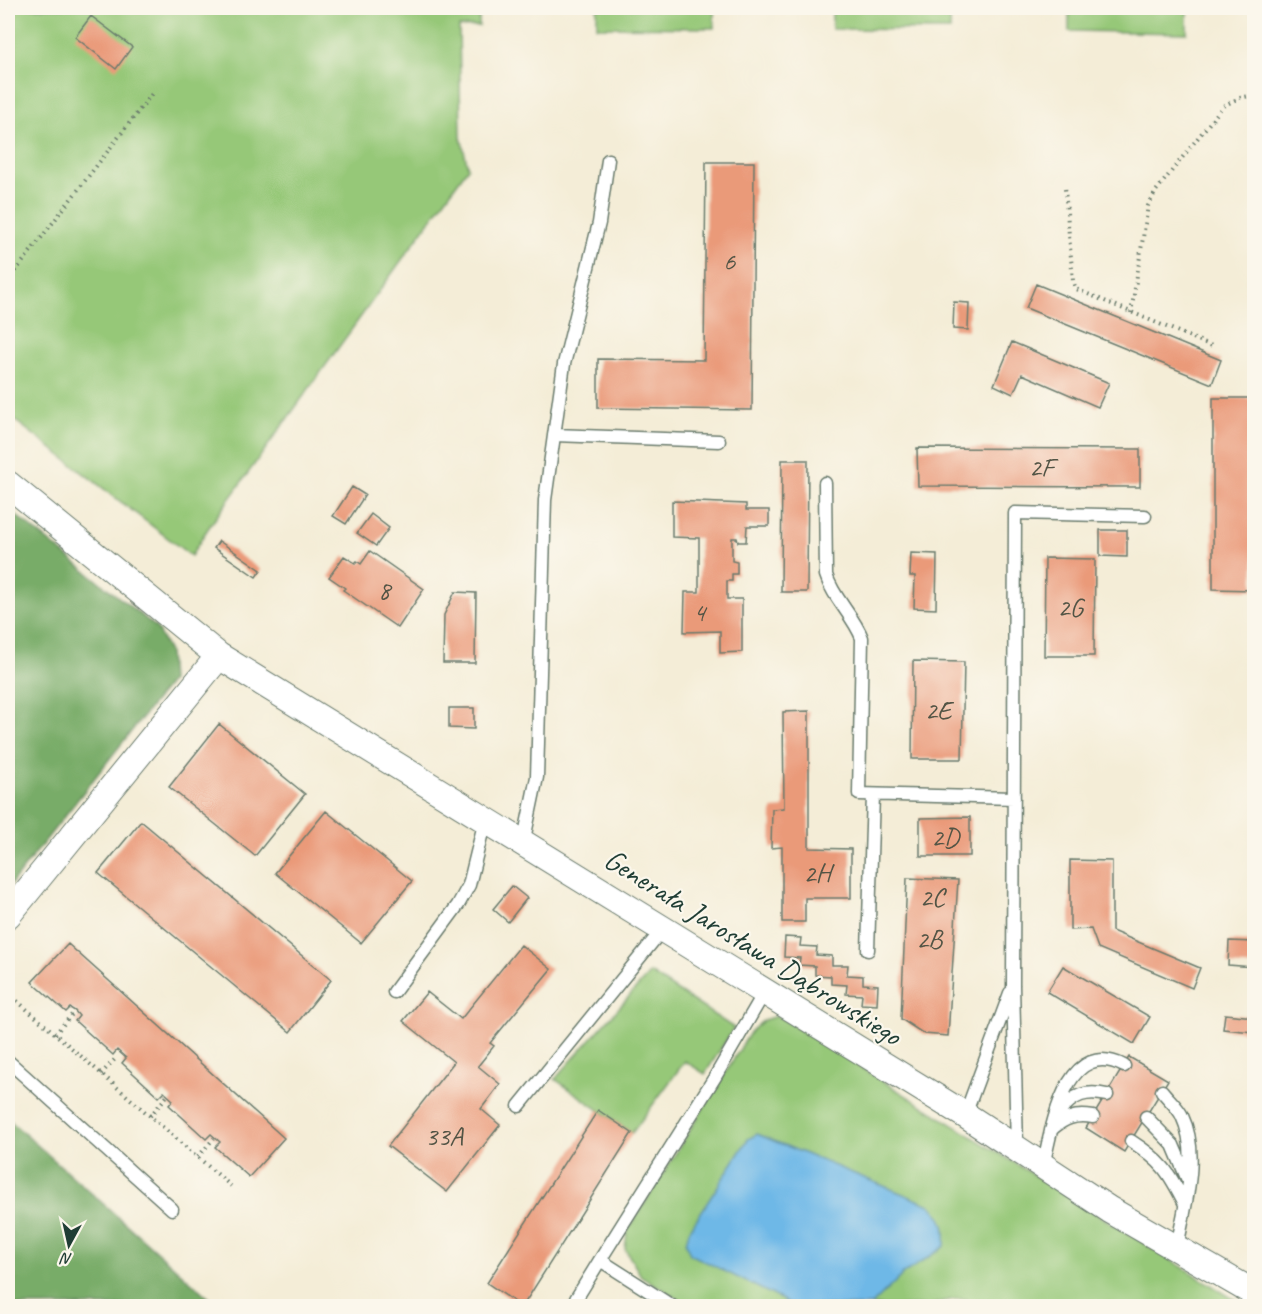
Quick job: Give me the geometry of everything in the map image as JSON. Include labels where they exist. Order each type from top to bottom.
[{"type":"street","name":"Generała Jarosława Dąbrowskiego","points":[[8,484],[219,656],[964,1115],[1110,1210],[1254,1293]]},
{"type":"street","points":[[8,915],[219,656]]},
{"type":"lane","points":[[523,844],[537,777],[545,500],[564,364],[598,223],[608,160]]},
{"type":"lane","points":[[554,435],[719,441]]},
{"type":"lane","points":[[825,483],[826,574],[829,586],[856,623],[861,638],[859,794],[1014,798]]},
{"type":"lane","points":[[1017,1149],[1012,985],[1016,513],[1144,516]]},
{"type":"lane","points":[[868,950],[873,795]]},
{"type":"lane","points":[[394,992],[458,905],[469,885],[485,820]]},
{"type":"lane","points":[[519,1106],[662,930]]},
{"type":"lane","points":[[964,1115],[1012,985]]},
{"type":"lane","points":[[576,1299],[715,1077],[764,993]]},
{"type":"lane","points":[[1043,1166],[1051,1130],[1068,1084],[1075,1073],[1091,1060],[1115,1061],[1124,1066]]},
{"type":"lane","points":[[8,1061],[172,1209]]},
{"type":"lane","points":[[1162,1091],[1182,1114],[1190,1140],[1188,1182],[1177,1248]]},
{"type":"lane","points":[[1056,1116],[1076,1096],[1086,1092],[1107,1095]]},
{"type":"lane","points":[[1051,1130],[1070,1117],[1082,1115],[1093,1117]]},
{"type":"lane","points":[[1146,1117],[1173,1146],[1188,1182]]},
{"type":"lane","points":[[1131,1142],[1150,1153],[1161,1163],[1172,1178],[1185,1204]]},
{"type":"lane","points":[[600,1260],[672,1306]]},
{"type":"path","points":[[8,281],[154,91]]},
{"type":"path","points":[[1131,313],[1148,206],[1156,191],[1223,106],[1239,98],[1254,95]]},
{"type":"path","points":[[1065,189],[1073,281],[1076,289],[1212,346]]},
{"type":"path","points":[[8,993],[231,1186]]},
{"type":"path","points":[[55,1034],[75,1011]]},
{"type":"path","points":[[102,1074],[116,1058]]},
{"type":"path","points":[[150,1116],[167,1096]]},
{"type":"path","points":[[198,1157],[214,1138]]},
{"type":"green space","points":[[8,8],[479,8],[479,26],[459,27],[461,137],[468,168],[207,530],[191,556],[8,415]]},
{"type":"green space","points":[[597,8],[714,8],[714,28],[597,27]]},
{"type":"green space","points":[[832,8],[950,8],[950,30],[832,29]]},
{"type":"green space","points":[[1069,8],[1187,8],[1187,33],[1069,31]]},
{"type":"green space","points":[[8,509],[156,627],[169,652],[171,681],[8,888]]},
{"type":"green space","points":[[650,973],[734,1028],[705,1074],[685,1061],[632,1133],[555,1079]]},
{"type":"green space","points":[[776,1016],[1245,1306],[989,1306],[960,1299],[930,1306],[690,1306],[641,1276],[625,1249],[627,1232],[751,1031],[764,1020]]},
{"type":"green space","points":[[8,1119],[218,1306],[8,1306]]},
{"type":"water","points":[[757,1134],[930,1205],[944,1223],[945,1246],[903,1274],[871,1306],[794,1306],[690,1254],[686,1243],[689,1231],[748,1139]]},
{"type":"building","points":[[91,16],[132,47],[116,69],[75,37]]},
{"type":"building","points":[[706,162],[754,162],[752,410],[598,408],[598,359],[704,360]]},
{"type":"building","points":[[1036,284],[1221,360],[1212,384],[1026,308]]},
{"type":"building","points":[[954,302],[969,303],[968,330],[953,329]]},
{"type":"building","points":[[1012,342],[1109,383],[1098,407],[1022,374],[1013,394],[994,385]]},
{"type":"building","points":[[1213,398],[1254,398],[1254,590],[1213,589]]},
{"type":"building","points":[[917,448],[1140,449],[1140,487],[918,486]]},
{"type":"building","points":[[782,460],[808,460],[807,592],[781,592]]},
{"type":"building","points":[[352,487],[365,495],[346,524],[333,516]]},
{"type":"building","points":[[672,501],[746,504],[746,510],[769,510],[769,526],[747,526],[746,542],[738,542],[737,538],[732,538],[732,561],[737,562],[737,574],[732,574],[732,581],[727,581],[727,599],[742,599],[742,652],[720,653],[720,631],[684,632],[685,592],[699,592],[699,538],[672,537]]},
{"type":"building","points":[[371,514],[389,528],[376,546],[357,533]]},
{"type":"building","points":[[1100,530],[1127,530],[1127,557],[1100,556]]},
{"type":"building","points":[[219,541],[261,570],[256,577],[214,548]]},
{"type":"building","points":[[370,551],[424,589],[398,628],[343,590],[345,588],[329,577],[344,556],[361,564]]},
{"type":"building","points":[[911,553],[937,554],[936,609],[914,608],[915,576],[910,576]]},
{"type":"building","points":[[1045,558],[1095,559],[1094,656],[1044,656]]},
{"type":"building","points":[[455,592],[476,593],[475,663],[443,663],[444,615]]},
{"type":"building","points":[[913,661],[964,662],[962,759],[912,759]]},
{"type":"building","points":[[449,708],[474,708],[474,729],[449,728]]},
{"type":"building","points":[[809,711],[809,848],[851,849],[851,898],[805,898],[805,922],[782,922],[782,847],[771,848],[772,809],[784,808],[783,712]]},
{"type":"building","points":[[219,724],[305,794],[255,856],[169,787]]},
{"type":"building","points":[[326,811],[412,881],[361,943],[275,873]]},
{"type":"building","points":[[970,817],[970,856],[920,856],[920,818]]},
{"type":"building","points":[[141,821],[331,980],[290,1032],[98,873]]},
{"type":"building","points":[[1070,860],[1112,861],[1112,931],[1200,968],[1192,988],[1098,948],[1091,929],[1070,930]]},
{"type":"building","points":[[907,878],[958,880],[948,1036],[924,1034],[901,1019]]},
{"type":"building","points":[[512,886],[527,898],[508,922],[493,909]]},
{"type":"building","points":[[785,937],[801,938],[800,946],[817,947],[816,955],[832,956],[832,965],[848,965],[847,975],[863,976],[863,984],[878,985],[877,1005],[861,1004],[862,995],[846,994],[847,985],[831,984],[831,976],[815,975],[815,966],[799,965],[800,958],[784,957]]},
{"type":"building","points":[[1229,941],[1254,942],[1254,967],[1228,965]]},
{"type":"building","points":[[68,944],[284,1138],[249,1177],[215,1147],[220,1142],[211,1134],[206,1139],[169,1105],[173,1100],[164,1092],[159,1097],[122,1063],[126,1058],[117,1050],[113,1055],[75,1021],[79,1016],[75,1011],[70,1008],[66,1012],[32,982]]},
{"type":"building","points":[[521,945],[551,969],[490,1043],[494,1046],[478,1066],[500,1084],[481,1109],[500,1125],[447,1192],[388,1146],[454,1062],[403,1021],[427,992],[461,1019]]},
{"type":"building","points":[[1063,966],[1150,1017],[1134,1044],[1047,992]]},
{"type":"building","points":[[1225,1014],[1254,1017],[1253,1032],[1223,1029]]},
{"type":"building","points":[[1129,1057],[1168,1080],[1124,1152],[1086,1128]]},
{"type":"building","points":[[598,1110],[632,1133],[521,1306],[487,1283]]}]
